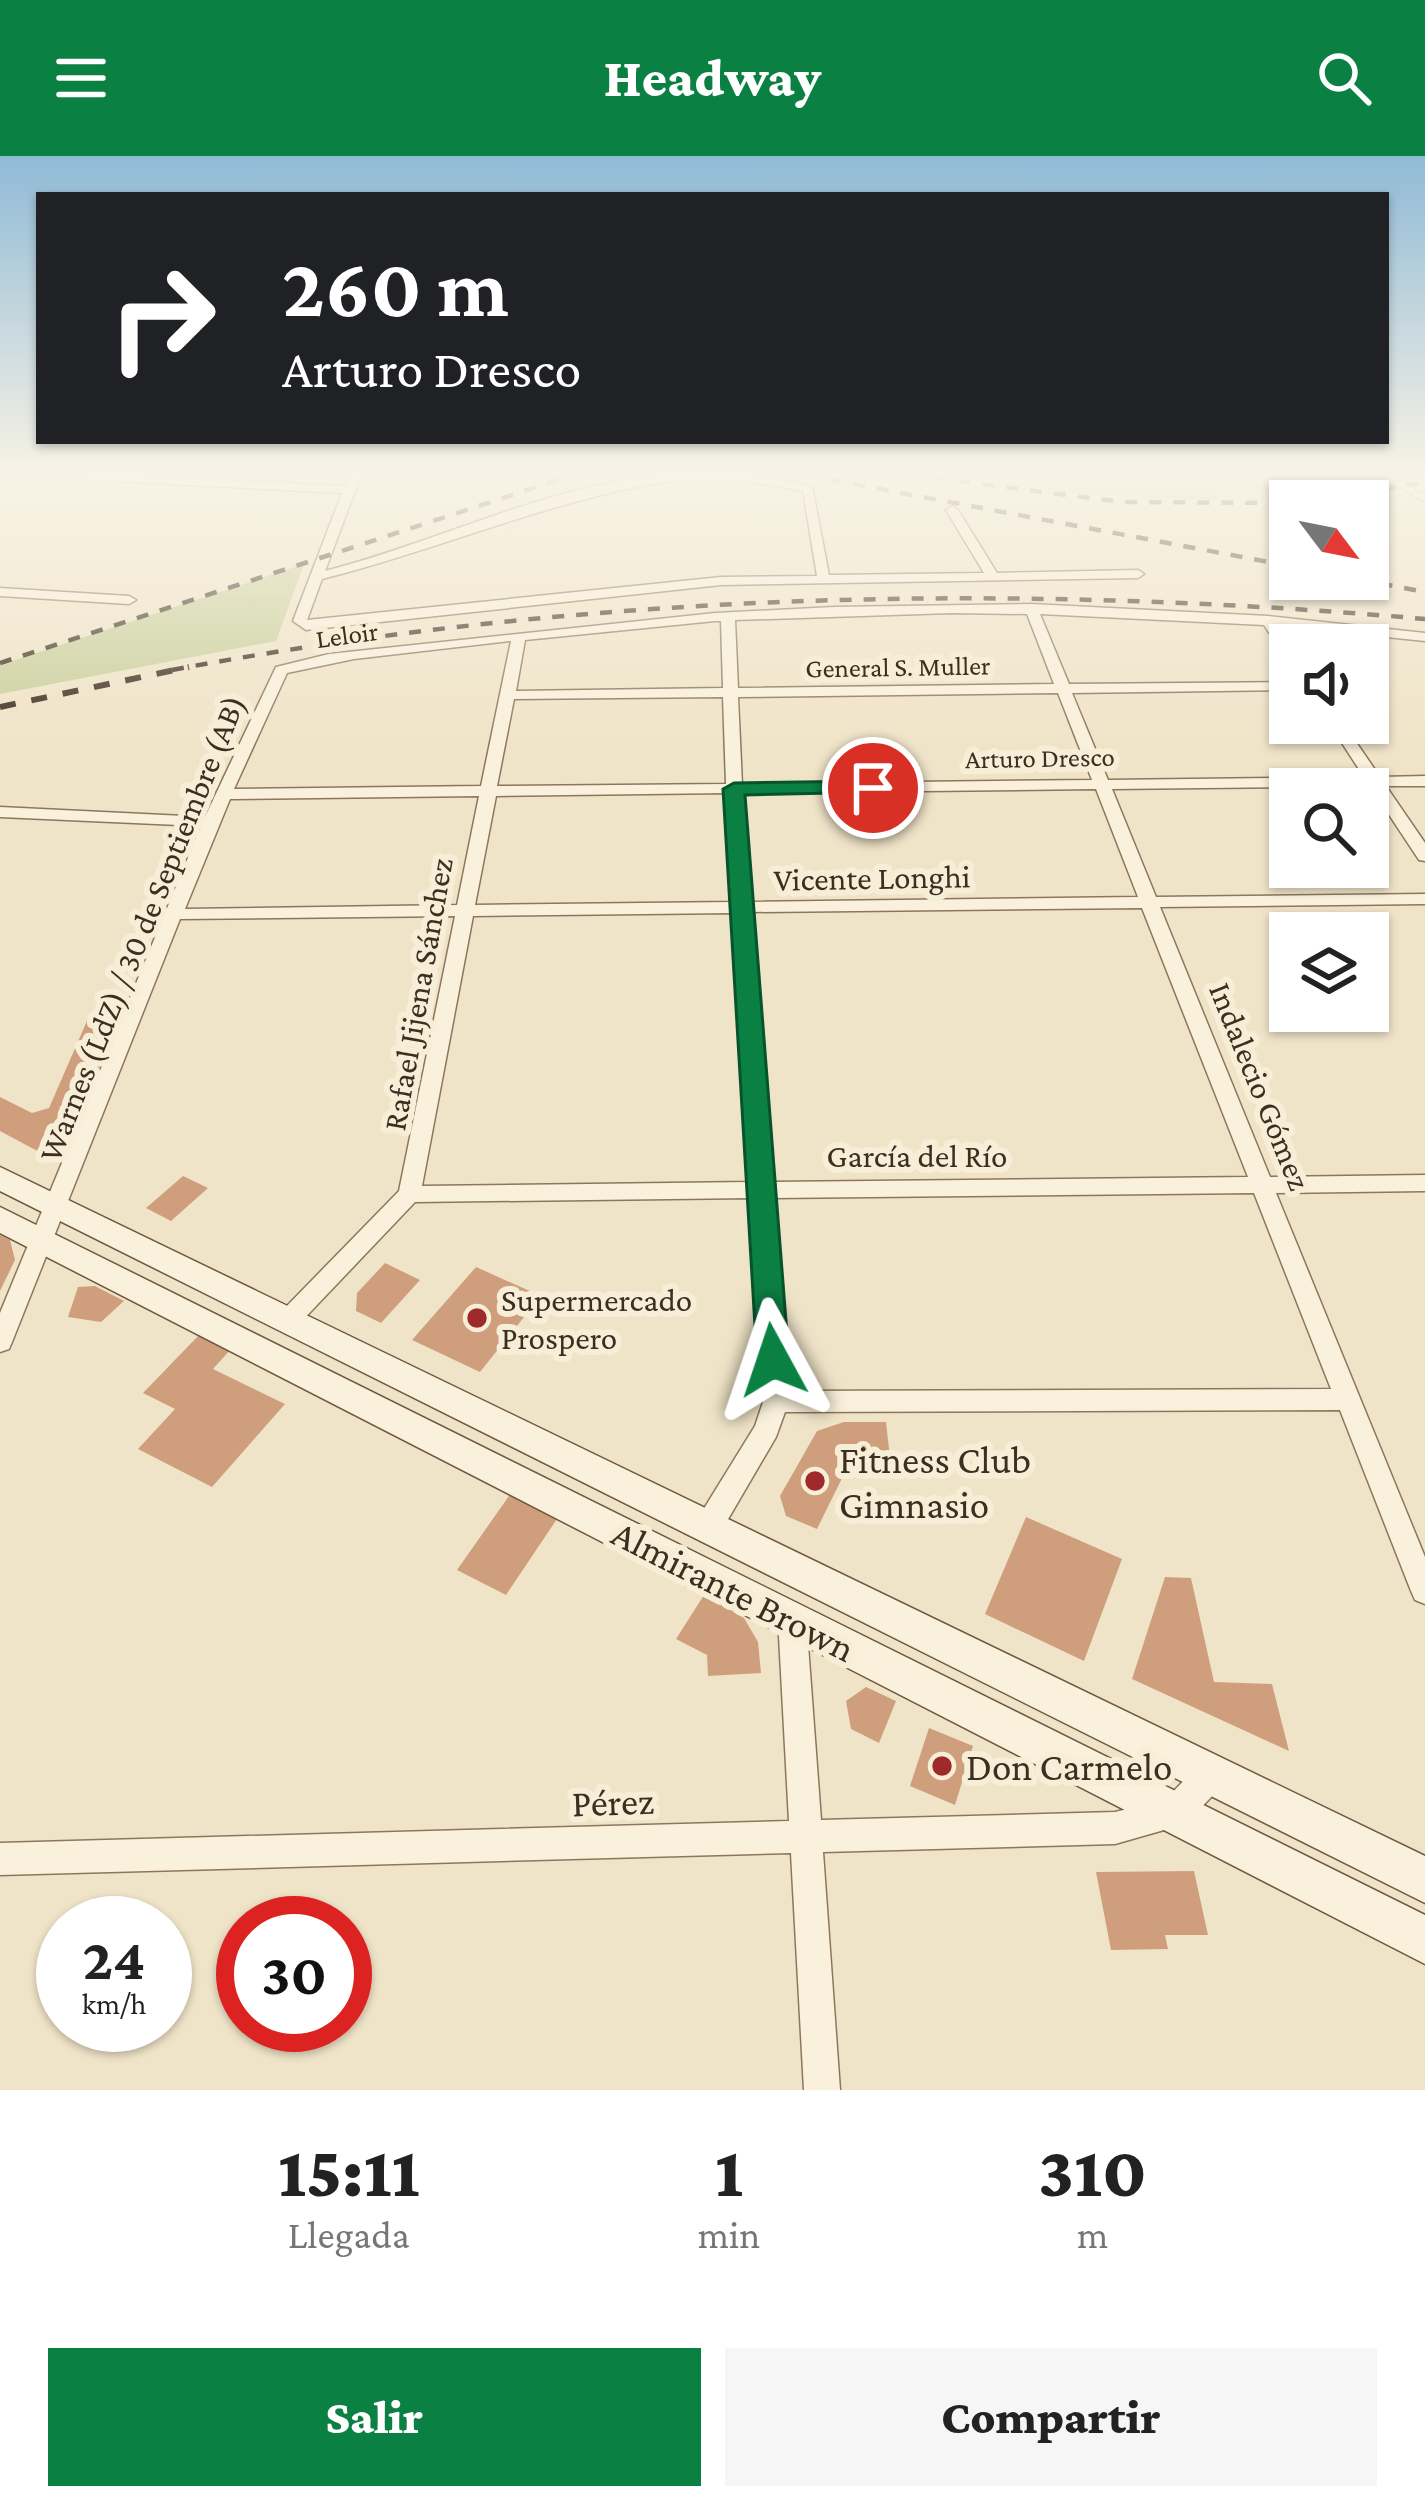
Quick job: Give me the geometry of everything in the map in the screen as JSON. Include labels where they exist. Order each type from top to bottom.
[{"type":"main road","points":[[0,1178],[51,1224]]},
{"type":"main road","points":[[0,1219],[51,1224]]},
{"type":"main road","name":"Almirante Brown","points":[[51,1224],[289,1319],[1425,1880]]},
{"type":"main road","name":"Almirante Brown","points":[[51,1224],[792,1618],[1425,1940]]},
{"type":"street","points":[[320,565],[300,621],[305,626],[577,592],[823,576],[1138,574]]},
{"type":"street","points":[[316,577],[351,565]]},
{"type":"street","points":[[822,565],[823,576]]},
{"type":"street","points":[[986,565],[991,573]]},
{"type":"street","points":[[0,592],[129,599]]},
{"type":"street","name":"Leloir","points":[[281,670],[519,636],[728,617],[1031,608],[1268,620],[1425,637]]},
{"type":"street","name":"Indalecio Gómez","points":[[1031,608],[1060,689],[1104,784],[1267,1187],[1425,1591]]},
{"type":"street","points":[[710,1524],[767,1430],[776,1402],[734,789],[728,617]]},
{"type":"street","points":[[1268,620],[1271,624]]},
{"type":"street","name":"Rafael Jijena Sánchez","points":[[409,1194],[484,794],[519,636]]},
{"type":"street","name":"Warnes (LdZ) / 30 de Septiembre (AB)","points":[[0,1342],[211,822],[281,670]]},
{"type":"street","name":"General S. Muller","points":[[506,695],[1269,686]]},
{"type":"street","name":"Arturo Dresco","points":[[1389,781],[1425,781]]},
{"type":"street","name":"Arturo Dresco","points":[[224,794],[1269,782]]},
{"type":"street","points":[[1389,801],[1425,856]]},
{"type":"street","points":[[0,812],[211,822]]},
{"type":"street","name":"Vicente Longhi","points":[[176,914],[1425,899]]},
{"type":"street","name":"García del Río","points":[[409,1194],[1425,1183]]},
{"type":"street","points":[[289,1319],[409,1194]]},
{"type":"street","points":[[776,1402],[1348,1399]]},
{"type":"street","points":[[792,1618],[822,2090]]},
{"type":"street","points":[[1174,1813],[1210,1776]]},
{"type":"street","name":"Pérez","points":[[0,1859],[1115,1828],[1174,1813]]},
{"type":"green space","points":[[304,565],[276,641],[0,694],[0,665]]},
{"type":"building","points":[[121,1012],[65,1155],[56,1161],[0,1131],[0,1097],[32,1113],[49,1108],[90,1014]]},
{"type":"building","points":[[183,1176],[208,1188],[171,1221],[146,1208]]},
{"type":"building","points":[[0,1235],[10,1240],[15,1260],[0,1291]]},
{"type":"building","points":[[385,1263],[420,1280],[381,1323],[356,1311],[357,1293]]},
{"type":"building","name":"Supermercado Prospero","points":[[476,1267],[541,1296],[480,1372],[412,1340]]},
{"type":"building","points":[[95,1286],[124,1301],[101,1322],[68,1317],[78,1287]]},
{"type":"building","points":[[200,1334],[232,1348],[213,1369],[285,1404],[212,1487],[138,1449],[175,1409],[143,1393]]},
{"type":"building","name":"Fitness Club Gimnasio","points":[[844,1422],[886,1422],[891,1467],[849,1464],[817,1529],[786,1516],[780,1496],[817,1431]]},
{"type":"building","points":[[511,1493],[559,1516],[506,1595],[457,1570]]},
{"type":"building","points":[[1026,1517],[1122,1559],[1084,1661],[985,1614]]},
{"type":"building","points":[[1165,1577],[1191,1578],[1214,1682],[1272,1684],[1289,1751],[1132,1679]]},
{"type":"building","points":[[704,1595],[744,1618],[758,1642],[761,1673],[708,1676],[707,1655],[676,1639]]},
{"type":"building","points":[[866,1687],[896,1701],[879,1743],[851,1729],[846,1701]]},
{"type":"building","name":"Don Carmelo","points":[[929,1728],[973,1746],[955,1805],[910,1786]]},
{"type":"building","points":[[1194,1871],[1208,1935],[1165,1935],[1168,1949],[1111,1950],[1096,1872]]},
{"type":"railway","points":[[0,663],[298,565]]},
{"type":"railway","points":[[1389,585],[1425,592]]},
{"type":"railway","points":[[185,668],[484,624],[797,601],[1110,600],[1425,619]]},
{"type":"railway","points":[[0,707],[185,668]]},
{"type":"railway","points":[[172,670],[185,668]]},
{"type":"place","name":"Supermercado Prospero","points":[[477,1318]]},
{"type":"place","name":"Fitness Club Gimnasio","points":[[815,1481]]},
{"type":"place","name":"Don Carmelo","points":[[942,1766]]},
{"type":"route","points":[[773,1360],[734,789],[873,788]]}]
